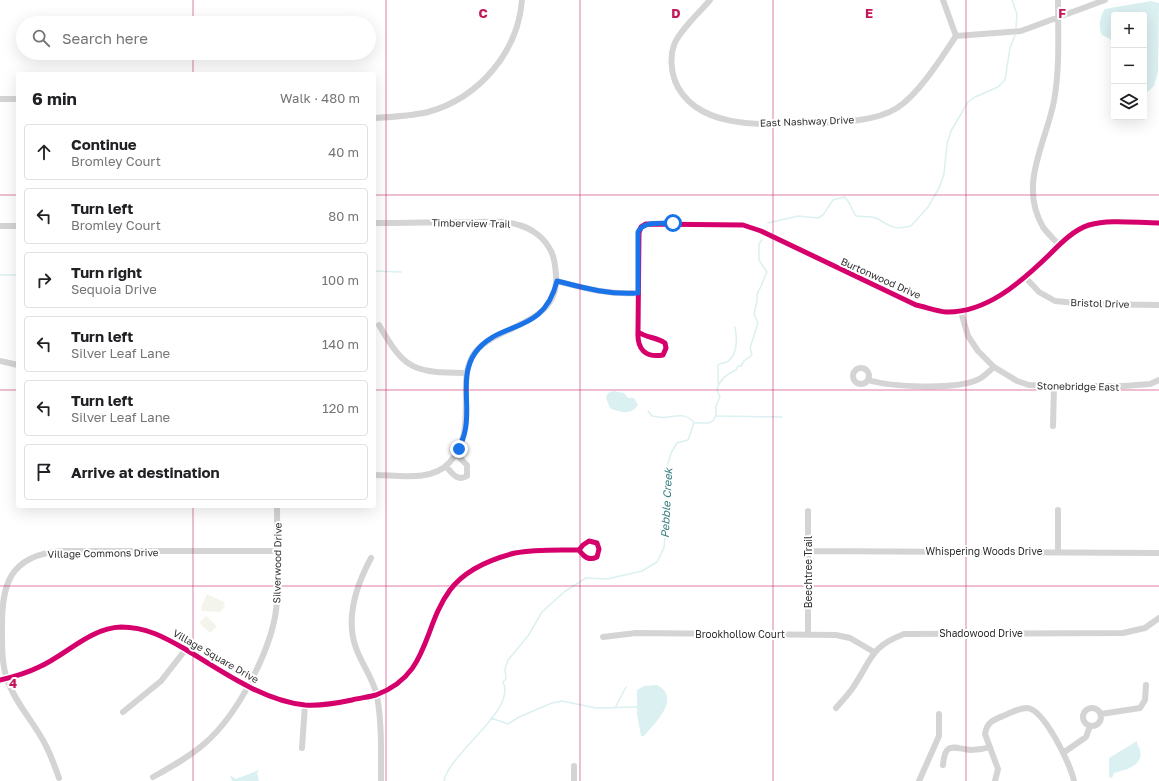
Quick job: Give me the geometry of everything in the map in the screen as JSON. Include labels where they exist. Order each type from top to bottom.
[{"type":"street","points":[[376,118],[429,112],[458,100],[477,88],[499,64],[515,33],[522,0]]},
{"type":"street","name":"East Nashway Drive","points":[[710,0],[674,44],[672,60],[673,75],[679,91],[688,102],[707,113],[737,122],[774,124],[850,121],[876,116],[897,108],[918,88],[956,36]]},
{"type":"street","points":[[943,0],[956,36],[1021,31],[1105,0]]},
{"type":"street","points":[[1058,0],[1058,74],[1054,102],[1036,163],[1032,191],[1034,207],[1043,228],[1059,245]]},
{"type":"street","points":[[0,99],[16,99]]},
{"type":"street","name":"Timberview Trail","points":[[376,223],[498,222],[519,225],[533,231],[548,245],[552,254],[557,281]]},
{"type":"street","name":"Burtonwood Drive","points":[[638,293],[638,232],[643,225],[673,223],[743,225],[766,234],[916,305],[944,312],[961,312],[971,310],[995,299],[1025,277],[1059,245],[1088,225],[1102,223],[1159,223]]},
{"type":"street","points":[[1,226],[16,226]]},
{"type":"street","name":"Bristol Drive","points":[[1025,277],[1039,292],[1055,301],[1086,304],[1159,305]]},
{"type":"street","points":[[376,475],[428,474],[439,472],[446,466],[456,454],[466,431],[467,373],[475,352],[489,339],[526,323],[543,309],[550,300],[557,281],[600,292],[619,294],[638,293],[638,332],[638,342],[642,351],[651,356],[663,354],[666,348],[665,342],[659,339],[650,338],[638,332]]},
{"type":"street","name":"Stonebridge East","points":[[961,312],[968,336],[978,351],[994,367],[1017,381],[1029,385],[1124,386],[1150,384],[1159,380]]},
{"type":"street","points":[[379,325],[400,357],[417,369],[438,372],[467,373]]},
{"type":"street","points":[[0,361],[16,365]]},
{"type":"street","points":[[868,380],[881,384],[952,386],[977,380],[994,367]]},
{"type":"street","points":[[1053,426],[1054,386]]},
{"type":"street","points":[[446,466],[458,478],[462,479],[467,476],[467,465],[456,454]]},
{"type":"street","name":"Silverwood Drive","points":[[153,777],[178,763],[205,743],[227,717],[248,686],[264,657],[273,627],[277,601],[277,508]]},
{"type":"street","points":[[1058,510],[1058,551]]},
{"type":"street","name":"Beechtree Trail","points":[[808,511],[808,634]]},
{"type":"street","name":"Village Square Drive","points":[[3,679],[39,667],[91,636],[120,627],[156,633],[248,686],[283,700],[305,705],[338,703],[376,694],[392,687],[414,667],[444,600],[450,590],[465,575],[488,562],[515,553],[579,550]]},
{"type":"street","name":"Village Commons Drive","points":[[59,778],[45,744],[3,679],[3,594],[8,581],[18,567],[27,560],[39,555],[62,551],[277,551]]},
{"type":"street","name":"Whispering Woods Drive","points":[[808,551],[1058,551],[1159,553]]},
{"type":"street","points":[[371,558],[361,576],[354,602],[353,633],[356,648],[368,671],[376,694],[381,728],[381,781]]},
{"type":"street","name":"Shadowood Drive","points":[[836,708],[855,685],[874,652],[889,640],[910,633],[1123,633],[1145,628],[1159,618]]},
{"type":"street","name":"Brookhollow Court","points":[[603,637],[636,633],[808,634],[843,636],[874,652]]},
{"type":"street","points":[[123,712],[161,681],[186,649]]},
{"type":"street","points":[[1090,726],[1083,721],[1084,712],[1088,708],[1094,708],[1101,714],[1140,708],[1145,700],[1146,685]]},
{"type":"street","points":[[302,748],[305,705]]},
{"type":"street","points":[[995,781],[998,768],[985,734],[989,723],[1017,710],[1027,708],[1040,714],[1063,753],[1074,781]]},
{"type":"street","points":[[919,781],[939,736],[939,714]]},
{"type":"street","points":[[1090,726],[1099,723],[1101,714]]},
{"type":"street","points":[[1063,753],[1086,737],[1090,726]]},
{"type":"street","points":[[943,765],[944,753],[950,747],[954,746],[977,750],[990,747]]},
{"type":"street","points":[[574,766],[574,781]]},
{"type":"shaded area","points":[[1151,1],[1159,3],[1158,72],[1154,86],[1147,92],[1147,12],[1111,12],[1111,40],[1102,35],[1100,29],[1100,22],[1105,9]]},
{"type":"shaded area","points":[[613,391],[624,393],[628,398],[634,398],[638,405],[629,412],[618,411],[610,408],[606,398],[608,393]]},
{"type":"shaded area","points":[[207,594],[224,602],[225,606],[220,612],[202,611],[201,607]]},
{"type":"shaded area","points":[[206,616],[217,626],[210,633],[199,623]]},
{"type":"shaded area","points":[[657,685],[664,690],[667,697],[667,703],[660,718],[644,736],[641,736],[637,714],[637,690],[644,686]]},
{"type":"shaded area","points":[[1137,741],[1140,755],[1136,764],[1128,769],[1114,773],[1112,778],[1109,777],[1109,758]]},
{"type":"shaded area","points":[[259,770],[257,773],[259,781],[232,781],[230,775],[236,779]]},
{"type":"waterway","name":"Pebble Creek","points":[[1012,0],[1017,14],[1016,27]]},
{"type":"waterway","name":"Pebble Creek","points":[[768,223],[798,216],[818,218],[823,215],[833,200],[844,197],[848,201],[856,216],[876,218],[890,226],[897,228],[911,226],[928,207],[939,188],[944,174],[947,144],[951,131],[968,102],[975,97],[998,87],[1005,80],[1010,48],[1015,35]]},
{"type":"waterway","name":"Pebble Creek","points":[[694,423],[708,423],[713,421],[716,415],[716,406],[720,397],[717,390],[720,383],[752,355],[750,348],[758,323],[754,314],[757,294],[767,272],[759,260],[759,244],[762,240]]},
{"type":"waterway","points":[[376,271],[401,272]]},
{"type":"waterway","points":[[0,275],[16,275]]},
{"type":"waterway","points":[[718,383],[718,365],[731,359],[735,351],[735,327]]},
{"type":"waterway","points":[[648,411],[652,416],[658,417],[685,416],[694,423]]},
{"type":"waterway","points":[[716,416],[782,417]]},
{"type":"waterway","name":"Pebble Creek","points":[[444,781],[449,770],[458,757],[492,718],[501,705],[505,693],[503,682],[506,679],[505,669],[508,660],[528,636],[542,612],[564,592],[586,578],[607,579],[642,571],[657,562],[664,548],[668,498],[666,471],[671,453],[677,443],[688,440],[694,423]]},
{"type":"waterway","points":[[616,706],[626,687]]},
{"type":"waterway","points":[[491,718],[508,724],[519,717],[552,703],[562,701],[596,708],[637,707]]},
{"type":"cycle path","points":[[638,332],[639,343],[643,351],[651,355],[663,355],[666,348],[665,343],[638,332],[639,233],[641,227],[646,224],[743,225],[761,231],[916,305],[946,312],[961,311],[975,307],[1002,294],[1026,276],[1067,238],[1083,227],[1106,222],[1159,223]]},
{"type":"cycle path","points":[[0,680],[20,675],[39,667],[99,632],[121,627],[130,627],[147,631],[162,637],[185,649],[227,675],[273,698],[305,705],[323,705],[373,696],[394,686],[406,676],[416,663],[434,620],[450,590],[471,571],[497,558],[515,553],[539,550],[579,550],[585,556],[592,559],[597,557],[599,549],[597,543],[589,541],[579,550]]},
{"type":"route","points":[[459,449],[466,431],[467,373],[475,352],[489,339],[526,323],[535,317],[550,300],[557,281],[600,292],[619,294],[638,293],[638,232],[643,225],[646,224],[673,223]]}]
